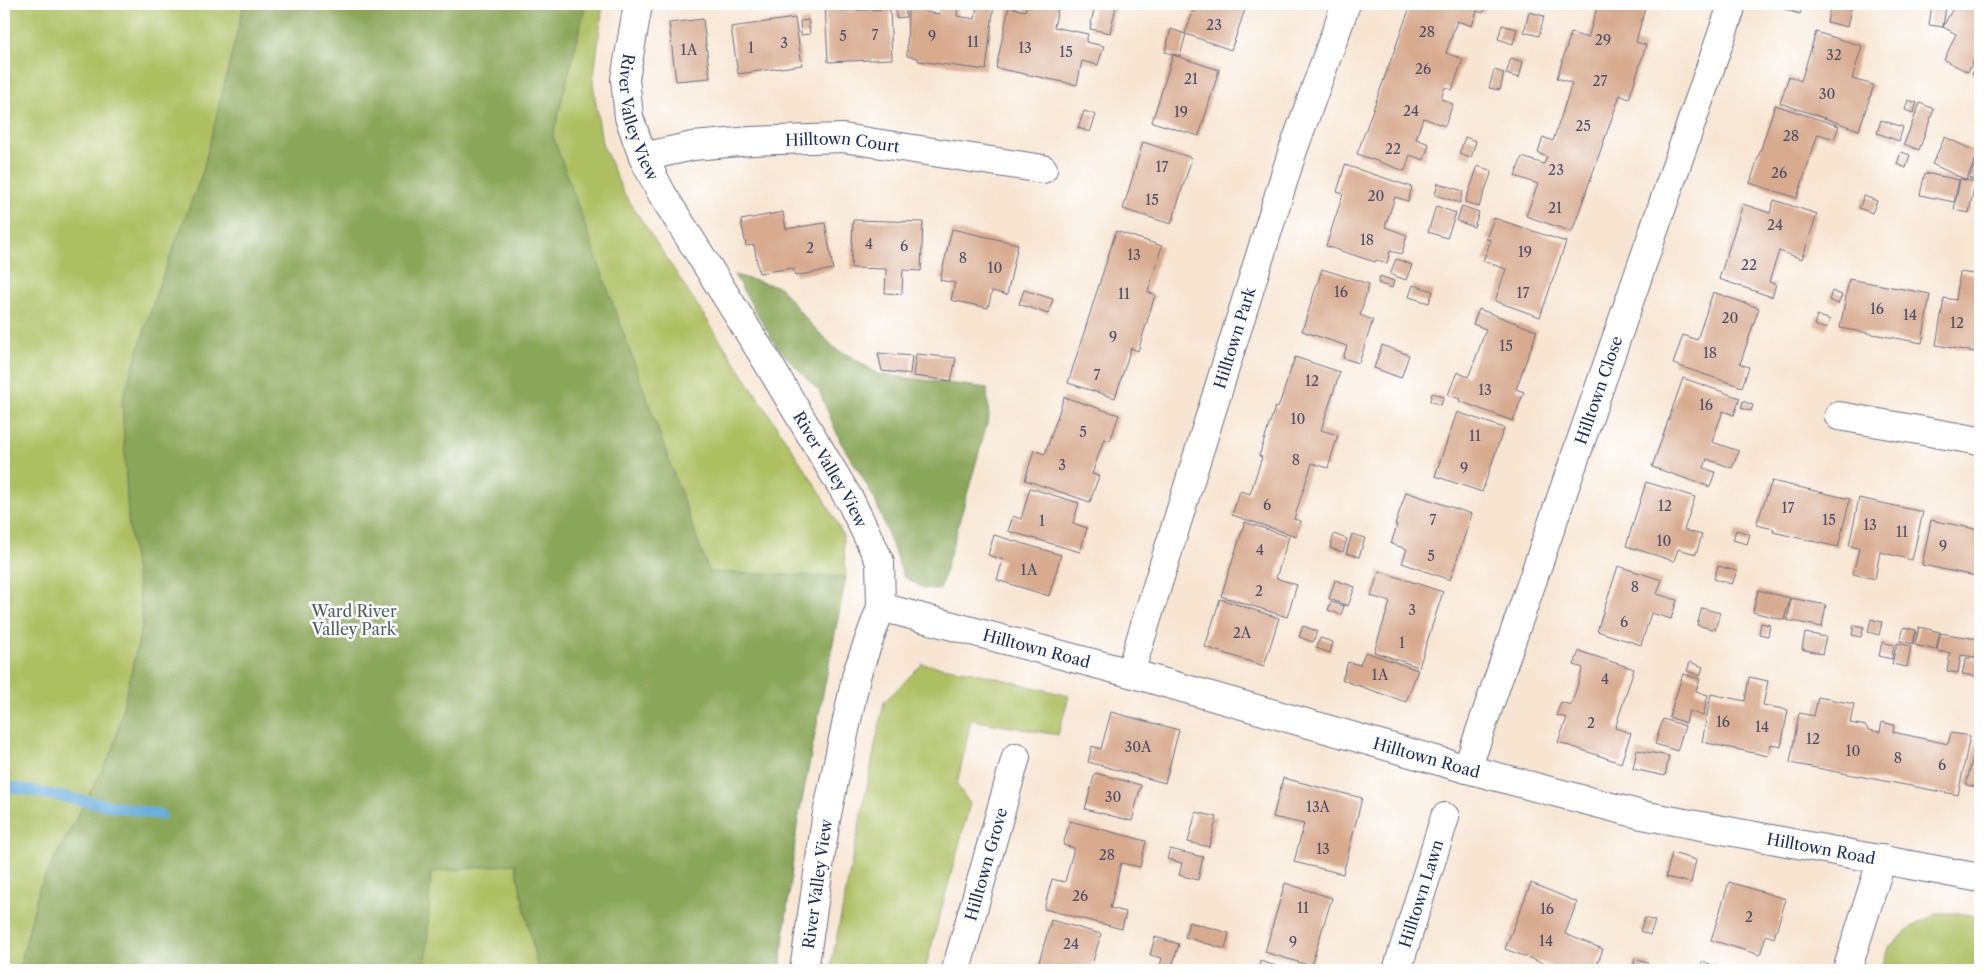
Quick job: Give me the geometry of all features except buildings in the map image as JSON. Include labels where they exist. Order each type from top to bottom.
[{"type":"street","name":"River Valley View","points":[[638,4],[625,79],[629,117],[643,157],[662,194],[765,358],[851,502],[880,562],[881,607],[856,673],[826,819],[804,970]]},
{"type":"street","name":"Hilltown Park","points":[[1130,674],[1292,154],[1346,4]]},
{"type":"street","name":"Hilltown Close","points":[[1467,769],[1730,11]]},
{"type":"street","name":"Hilltown Court","points":[[643,157],[693,146],[843,138],[1043,169]]},
{"type":"street","points":[[1839,416],[1980,440]]},
{"type":"street","name":"Hilltown Road","points":[[881,607],[1130,674],[1467,769],[1642,815],[1980,878]]},
{"type":"street","name":"Hilltown Grove","points":[[956,970],[1016,757]]},
{"type":"street","name":"Hilltown Lawn","points":[[1396,970],[1445,817]]},
{"type":"street","points":[[1847,970],[1882,859]]},
{"type":"green space","name":"Ward River Valley Park","points":[[4,4],[603,4],[593,83],[602,143],[623,192],[822,495],[843,535],[846,577],[797,825],[780,970],[4,970]]},
{"type":"green space","name":"Ward River Valley Park","points":[[244,4],[586,4],[553,136],[709,572],[846,577],[797,825],[780,970],[538,970],[515,864],[431,872],[426,970],[19,970],[39,888],[113,750],[143,622],[128,519],[122,401],[159,285],[202,174]]},
{"type":"green space","points":[[734,275],[780,287],[808,321],[837,350],[852,357],[878,374],[987,388],[989,417],[940,590],[923,588],[904,577],[875,500],[841,443],[819,391],[777,347]]},
{"type":"green space","points":[[922,664],[973,672],[1069,696],[1058,735],[971,720],[957,785],[970,804],[925,970],[830,970],[884,702]]},
{"type":"green space","points":[[1938,913],[1958,913],[1980,917],[1980,970],[1881,970],[1888,948],[1913,926]]},
{"type":"waterway","points":[[4,786],[161,815]]}]
